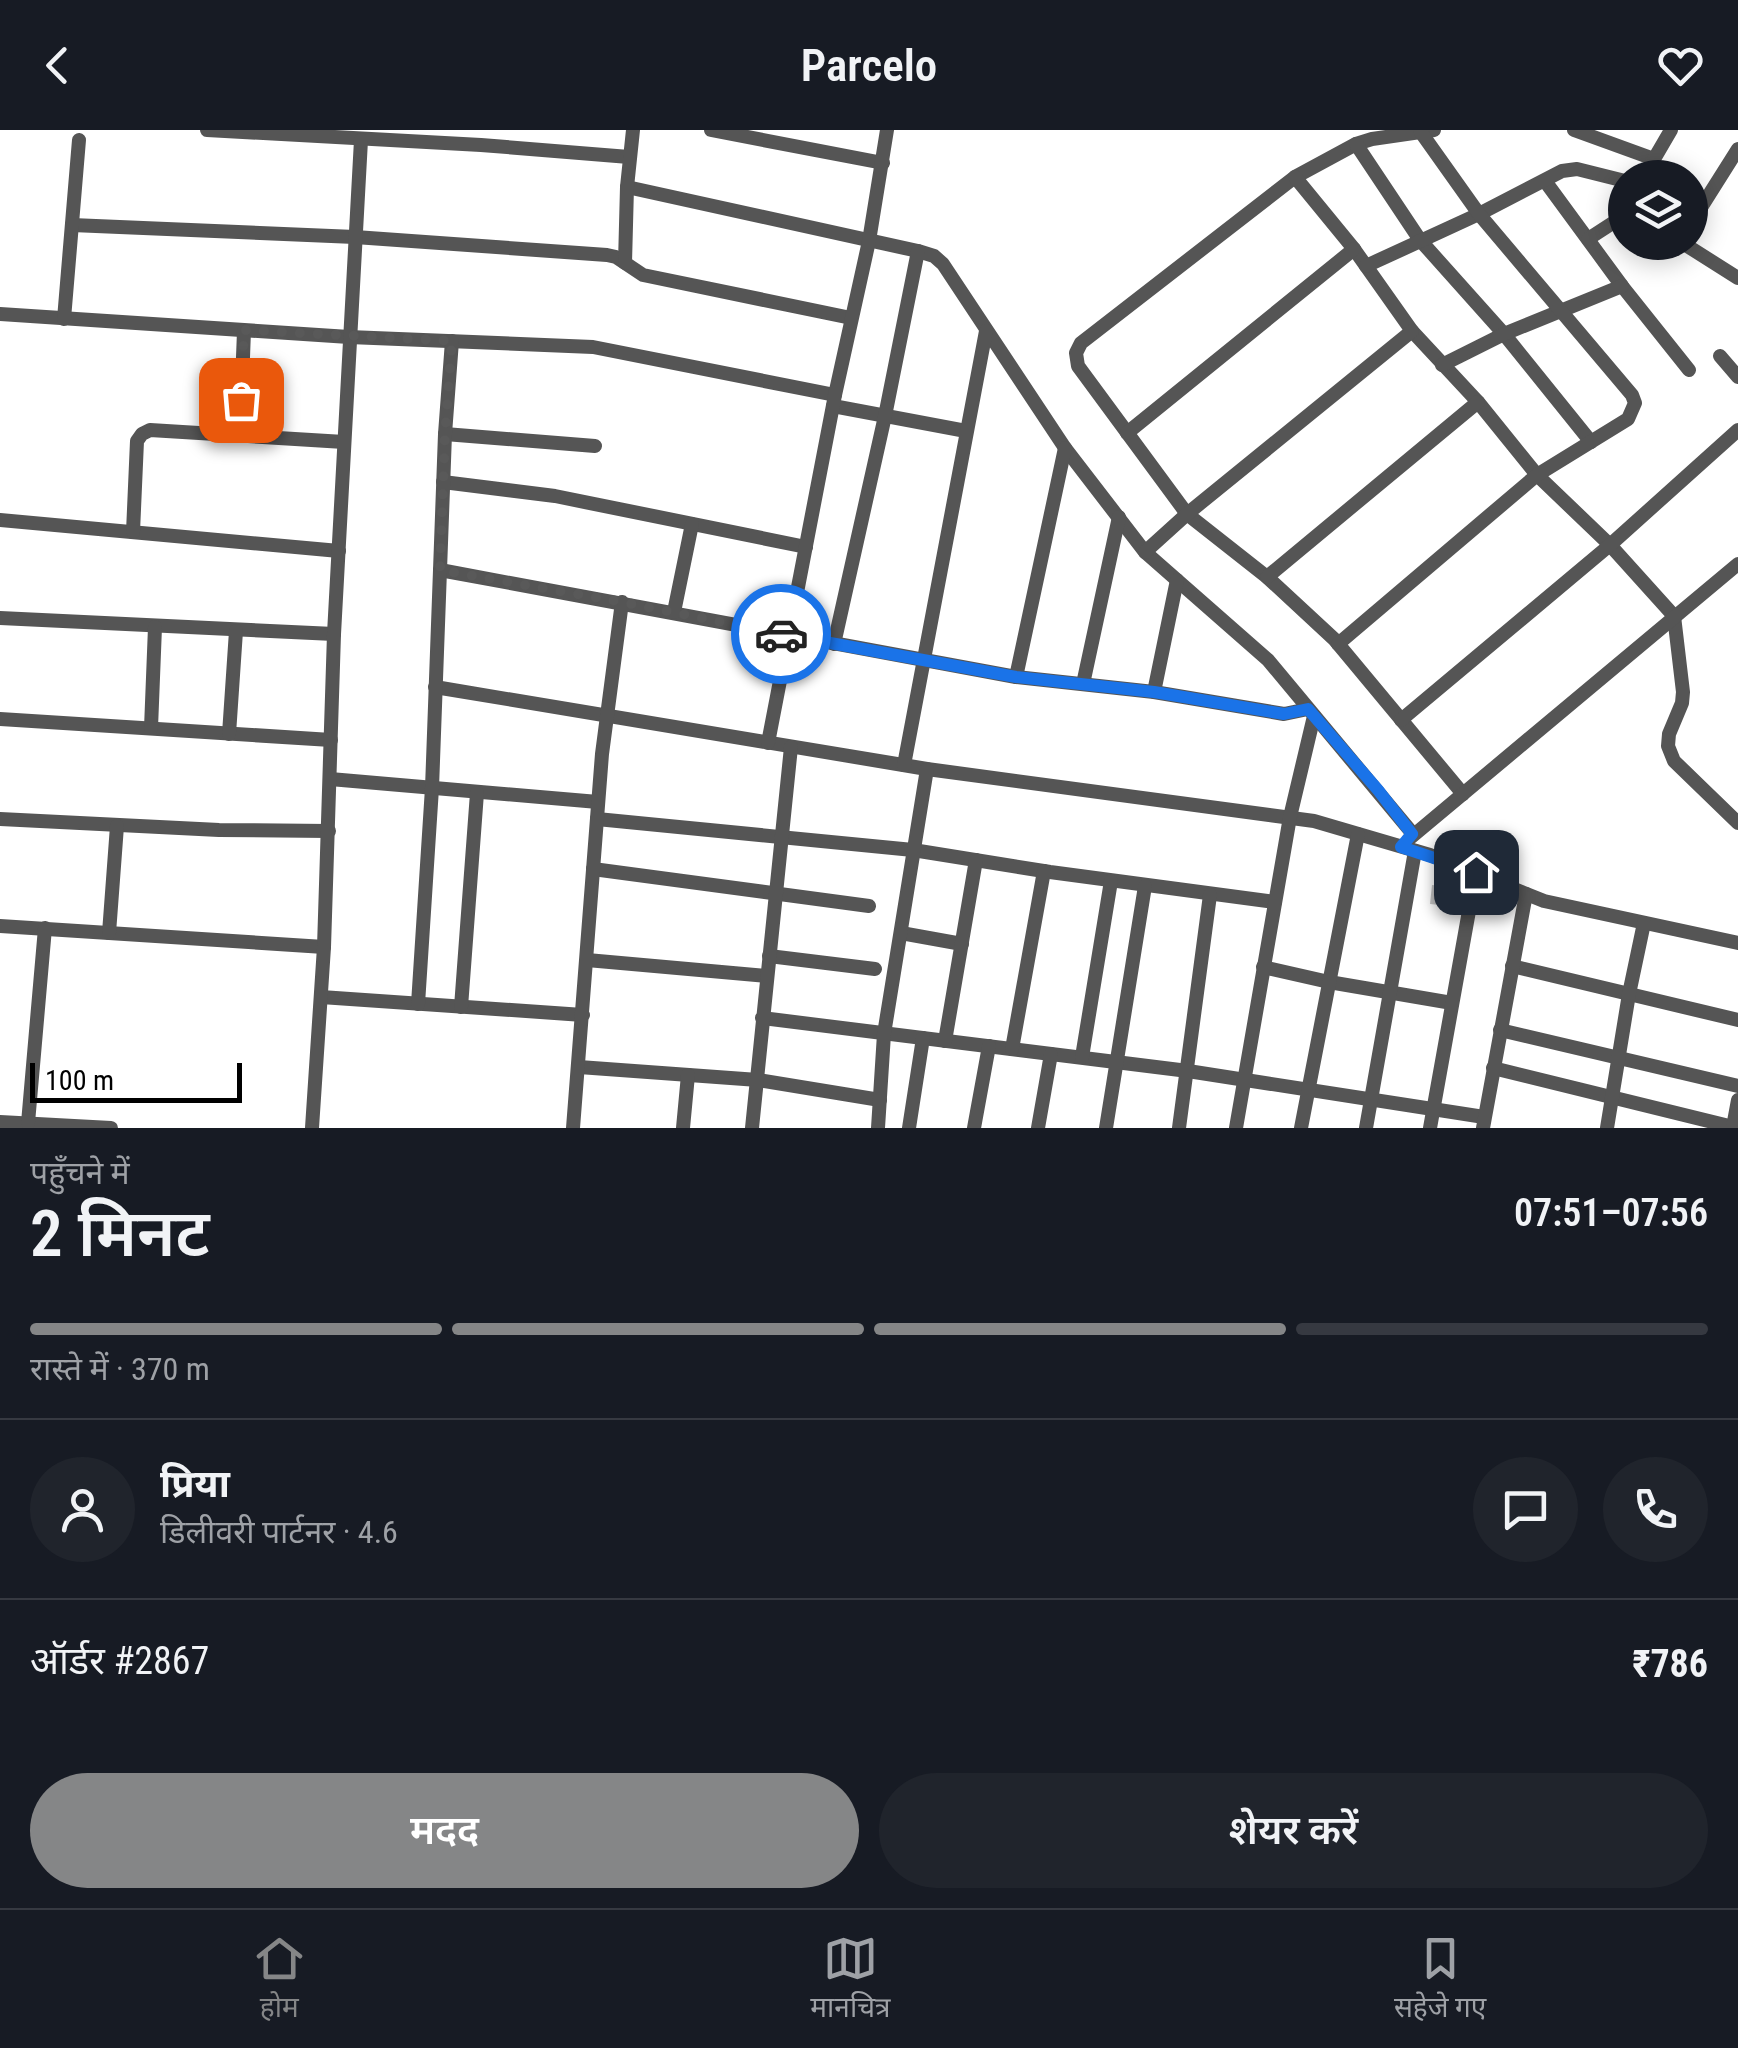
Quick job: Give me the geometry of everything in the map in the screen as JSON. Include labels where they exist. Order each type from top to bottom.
[{"type":"street","points":[[206,130],[361,140],[482,137],[630,157]]},
{"type":"street","points":[[625,262],[633,130]]},
{"type":"street","points":[[710,130],[883,163]]},
{"type":"street","points":[[768,742],[869,241],[887,130]]},
{"type":"street","points":[[1434,130],[1371,134],[1295,177],[1081,343],[1076,353],[1078,366],[1188,514],[1267,577],[1338,644],[1463,794]]},
{"type":"street","points":[[1574,130],[1654,160],[1671,130]]},
{"type":"street","points":[[1338,644],[1538,475],[1628,419],[1635,403],[1478,214],[1420,131]]},
{"type":"street","points":[[64,319],[79,140]]},
{"type":"street","points":[[312,1128],[324,947],[334,634],[361,140]]},
{"type":"street","points":[[1356,144],[1420,240],[1504,334],[1591,442]]},
{"type":"street","points":[[1708,196],[1738,149]]},
{"type":"street","points":[[1366,266],[1570,169],[1608,177]]},
{"type":"street","points":[[1295,177],[1442,366],[1478,402],[1538,475],[1610,545],[1674,616],[1684,692],[1668,746],[1674,761],[1738,823]]},
{"type":"street","points":[[1545,180],[1622,286],[1690,370]]},
{"type":"street","points":[[627,187],[934,256],[1065,448],[1145,552],[1268,660],[1412,834]]},
{"type":"street","points":[[72,225],[355,237],[607,255],[643,275],[851,318]]},
{"type":"street","points":[[1588,239],[1608,226]]},
{"type":"street","points":[[1127,432],[1354,250]]},
{"type":"street","points":[[834,644],[918,251]]},
{"type":"street","points":[[1708,257],[1736,272]]},
{"type":"street","points":[[1442,366],[1504,334],[1622,286]]},
{"type":"street","points":[[0,314],[349,338],[593,347],[834,400],[885,416],[966,431]]},
{"type":"street","points":[[240,436],[244,330]]},
{"type":"street","points":[[904,766],[986,331]]},
{"type":"street","points":[[1145,552],[1412,331]]},
{"type":"street","points":[[418,1004],[452,341]]},
{"type":"street","points":[[1720,356],[1738,377]]},
{"type":"street","points":[[1267,577],[1478,402]]},
{"type":"street","points":[[133,532],[137,442],[150,430],[344,442]]},
{"type":"street","points":[[1400,720],[1610,545],[1738,430]]},
{"type":"street","points":[[445,434],[595,446]]},
{"type":"street","points":[[1016,677],[1065,448]]},
{"type":"street","points":[[444,482],[555,496],[806,547]]},
{"type":"street","points":[[1084,684],[1118,517]]},
{"type":"street","points":[[0,520],[338,551]]},
{"type":"street","points":[[674,612],[692,524]]},
{"type":"street","points":[[1366,1128],[1412,834],[1738,564]]},
{"type":"street","points":[[440,570],[1016,677],[1154,692],[1284,714],[1311,712]]},
{"type":"street","points":[[1154,692],[1177,580]]},
{"type":"street","points":[[574,1128],[598,802],[622,602]]},
{"type":"street","points":[[0,618],[334,634]]},
{"type":"street","points":[[151,728],[155,627]]},
{"type":"street","points":[[229,734],[236,631]]},
{"type":"street","points":[[435,687],[904,766],[1314,821],[1476,872],[1544,901],[1738,943]]},
{"type":"street","points":[[1236,1128],[1311,712]]},
{"type":"street","points":[[0,718],[331,740]]},
{"type":"street","points":[[752,1128],[791,747]]},
{"type":"street","points":[[878,1128],[884,1034],[927,769]]},
{"type":"street","points":[[330,779],[598,802]]},
{"type":"street","points":[[461,1007],[477,793]]},
{"type":"street","points":[[597,818],[913,850],[1275,902]]},
{"type":"street","points":[[0,819],[328,831]]},
{"type":"street","points":[[109,933],[117,826]]},
{"type":"street","points":[[1302,1128],[1358,834]]},
{"type":"street","points":[[945,1041],[976,860]]},
{"type":"street","points":[[593,869],[870,906]]},
{"type":"street","points":[[1012,1049],[1044,871]]},
{"type":"street","points":[[1430,1128],[1476,872]]},
{"type":"street","points":[[1082,1058],[1111,881]]},
{"type":"street","points":[[1106,1128],[1145,886]]},
{"type":"street","points":[[762,1018],[1188,1071],[1432,1109],[1483,1123],[1526,894]]},
{"type":"street","points":[[1179,1128],[1210,895]]},
{"type":"street","points":[[1607,1128],[1644,922]]},
{"type":"street","points":[[0,926],[324,947]]},
{"type":"street","points":[[28,1124],[45,928]]},
{"type":"street","points":[[901,933],[962,944]]},
{"type":"street","points":[[769,956],[875,969]]},
{"type":"street","points":[[587,960],[767,976]]},
{"type":"street","points":[[1512,966],[1738,1020]]},
{"type":"street","points":[[1263,967],[1452,1002]]},
{"type":"street","points":[[320,997],[584,1015]]},
{"type":"street","points":[[1500,1030],[1738,1086]]},
{"type":"street","points":[[909,1128],[923,1038]]},
{"type":"street","points":[[974,1128],[988,1046]]},
{"type":"street","points":[[1038,1128],[1051,1054]]},
{"type":"street","points":[[579,1067],[758,1080],[880,1100]]},
{"type":"street","points":[[1493,1068],[1735,1128],[1738,1100]]},
{"type":"street","points":[[683,1128],[688,1075]]},
{"type":"street","points":[[0,1122],[110,1128]]},
{"type":"building","points":[[1432,885],[1460,888],[1458,907],[1430,904]]},
{"type":"way so far","points":[[241,400],[244,330],[452,341],[440,570],[781,634]]},
{"type":"route","points":[[781,634],[1016,677],[1154,692],[1284,714],[1308,709],[1412,834],[1401,847],[1476,872]]}]
